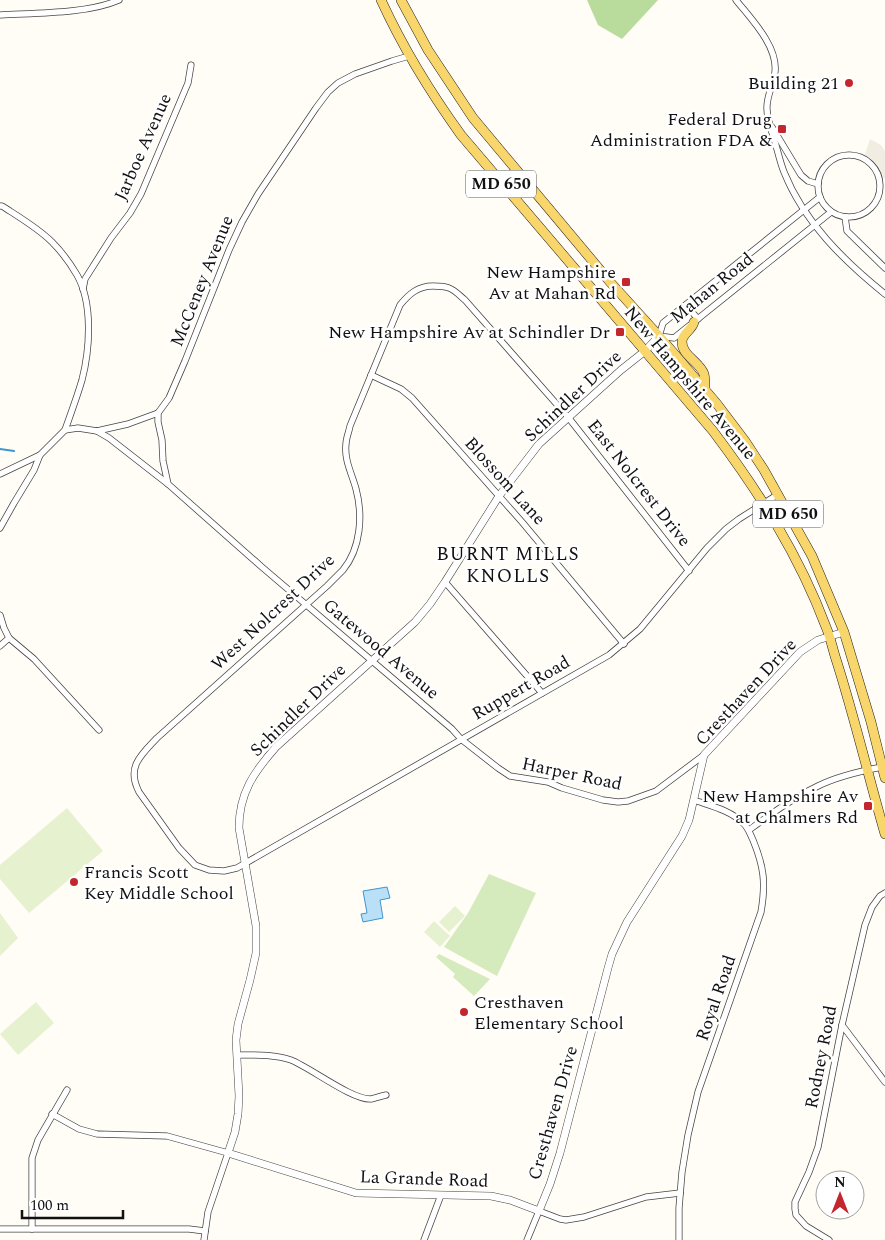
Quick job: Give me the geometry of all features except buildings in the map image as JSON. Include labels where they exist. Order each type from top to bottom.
[{"type":"main road","name":"New Hampshire Avenue","points":[[381,0],[409,56],[461,135],[713,431],[764,503],[799,565],[815,598],[829,636],[843,678],[885,834]]},
{"type":"main road","name":"New Hampshire Avenue","points":[[401,0],[428,50],[473,118],[611,283],[660,336],[705,390],[745,441],[764,470],[812,556],[844,632],[871,722],[885,778]]},
{"type":"main road","points":[[696,320],[682,340],[683,348],[704,373],[705,390]]},
{"type":"street","points":[[0,15],[92,8],[118,0]]},
{"type":"street","points":[[736,0],[768,42],[774,57],[775,71],[766,108],[784,174],[803,211],[854,268],[885,294]]},
{"type":"street","name":"McCeney Avenue","points":[[158,413],[169,398],[186,361],[229,250],[242,222],[258,194],[316,108],[328,92],[338,83],[355,74],[409,56]]},
{"type":"street","name":"Jarboe Avenue","points":[[83,289],[85,279],[100,254],[130,213],[141,194],[188,83],[191,65]]},
{"type":"street","points":[[768,121],[801,175],[808,181],[818,184]]},
{"type":"street","points":[[849,154],[864,157],[872,162],[879,176],[879,191],[873,205],[865,212],[855,216],[845,217],[831,212],[820,197],[818,184],[823,170],[830,162],[839,156],[849,154]]},
{"type":"street","name":"Mahan Road","points":[[820,197],[663,323],[660,336],[674,338],[831,212]]},
{"type":"street","points":[[0,474],[40,455],[65,430],[82,379],[86,360],[88,333],[88,315],[83,289],[77,276],[50,241],[1,205]]},
{"type":"street","points":[[845,217],[847,231],[885,268]]},
{"type":"street","name":"West Nolcrest Drive","points":[[245,863],[237,868],[224,871],[210,870],[195,864],[179,848],[139,792],[134,783],[135,765],[140,756],[157,738],[327,586],[350,560],[357,542],[360,506],[356,488],[346,461],[346,444],[350,426],[400,305],[416,289],[426,286],[441,286]]},
{"type":"street","name":"East Nolcrest Drive","points":[[441,286],[451,288],[465,300],[568,417],[688,571]]},
{"type":"street","points":[[686,305],[696,320]]},
{"type":"street","name":"Schindler Drive","points":[[204,1240],[208,1212],[235,1132],[239,1096],[236,1040],[238,1024],[256,953],[256,926],[239,828],[242,801],[251,780],[260,765],[276,747],[415,622],[445,582],[499,496],[539,444],[660,336]]},
{"type":"street","name":"Blossom Lane","points":[[371,375],[401,389],[412,398],[499,496],[624,644]]},
{"type":"street","points":[[65,430],[78,428],[97,431],[128,424],[158,413],[163,461],[168,484]]},
{"type":"street","name":"Gatewood Avenue","points":[[97,431],[109,438],[168,484],[372,662],[452,729],[461,739]]},
{"type":"street","points":[[0,528],[34,470],[40,455]]},
{"type":"street","name":"Ruppert Road","points":[[245,863],[609,655],[640,630],[707,548],[726,529],[739,518],[777,495]]},
{"type":"street","points":[[445,582],[542,693]]},
{"type":"street","points":[[0,615],[4,628],[10,638],[34,659],[99,730]]},
{"type":"street","name":"Cresthaven Drive","points":[[527,1240],[540,1211],[560,1153],[612,954],[627,922],[682,836],[689,820],[704,755],[800,652],[818,640],[844,632]]},
{"type":"street","points":[[0,646],[10,638]]},
{"type":"street","name":"Harper Road","points":[[461,739],[510,776],[548,782],[602,800],[618,802],[628,801],[656,792],[704,755]]},
{"type":"street","points":[[749,830],[775,811],[819,786],[850,775],[882,767]]},
{"type":"street","name":"Royal Road","points":[[679,1240],[682,1172],[698,1092],[761,912],[764,894],[763,870],[760,857],[749,830],[726,811],[694,800]]},
{"type":"street","name":"Rodney Road","points":[[829,1240],[806,1226],[796,1215],[795,1202],[810,1172],[818,1147],[842,1025],[865,925],[872,906],[885,893]]},
{"type":"street","points":[[842,1025],[885,1082]]},
{"type":"street","points":[[237,1055],[275,1056],[290,1060],[351,1094],[369,1099],[386,1095]]},
{"type":"street","points":[[32,1229],[32,1158],[38,1140],[67,1090]]},
{"type":"street","name":"La Grande Road","points":[[52,1114],[79,1129],[97,1134],[167,1136],[228,1153],[356,1194],[491,1196],[510,1200],[566,1220],[584,1217],[646,1197],[680,1193]]},
{"type":"street","points":[[424,1240],[441,1195]]},
{"type":"street","points":[[0,1229],[189,1229],[205,1231]]},
{"type":"green space","points":[[587,0],[658,0],[622,39],[598,25]]},
{"type":"green space","points":[[67,808],[103,851],[29,913],[0,879],[0,865]]},
{"type":"green space","points":[[489,874],[536,893],[497,976],[444,947],[468,913]]},
{"type":"green space","points":[[455,906],[465,916],[449,932],[439,922]]},
{"type":"green space","points":[[0,913],[18,938],[0,956]]},
{"type":"green space","points":[[434,921],[450,936],[440,947],[424,932]]},
{"type":"green space","points":[[439,954],[490,979],[474,996],[453,977],[455,974],[436,957]]},
{"type":"green space","points":[[36,1002],[54,1023],[18,1055],[0,1034]]},
{"type":"shaded area","points":[[870,139],[881,145],[885,151],[885,178],[879,178],[874,165],[864,157]]},
{"type":"water","points":[[387,887],[390,898],[380,900],[383,918],[363,922],[361,914],[367,913],[363,891]]},
{"type":"waterway","points":[[0,449],[14,451]]},
{"type":"place","name":"Building 21","points":[[849,83]]},
{"type":"place","name":"Federal Drug Administration FDA &","points":[[782,129]]},
{"type":"place","name":"New Hampshire Av at Mahan Rd","points":[[626,282]]},
{"type":"place","name":"New Hampshire Av at Schindler Dr","points":[[620,332]]},
{"type":"place","name":"New Hampshire Av at Chalmers Rd","points":[[868,806]]},
{"type":"place","name":"Francis Scott Key Middle School","points":[[74,882]]},
{"type":"place","name":"Cresthaven Elementary School","points":[[464,1012]]},
{"type":"district","name":"BURNT MILLS KNOLLS","points":[[508,565]]}]
